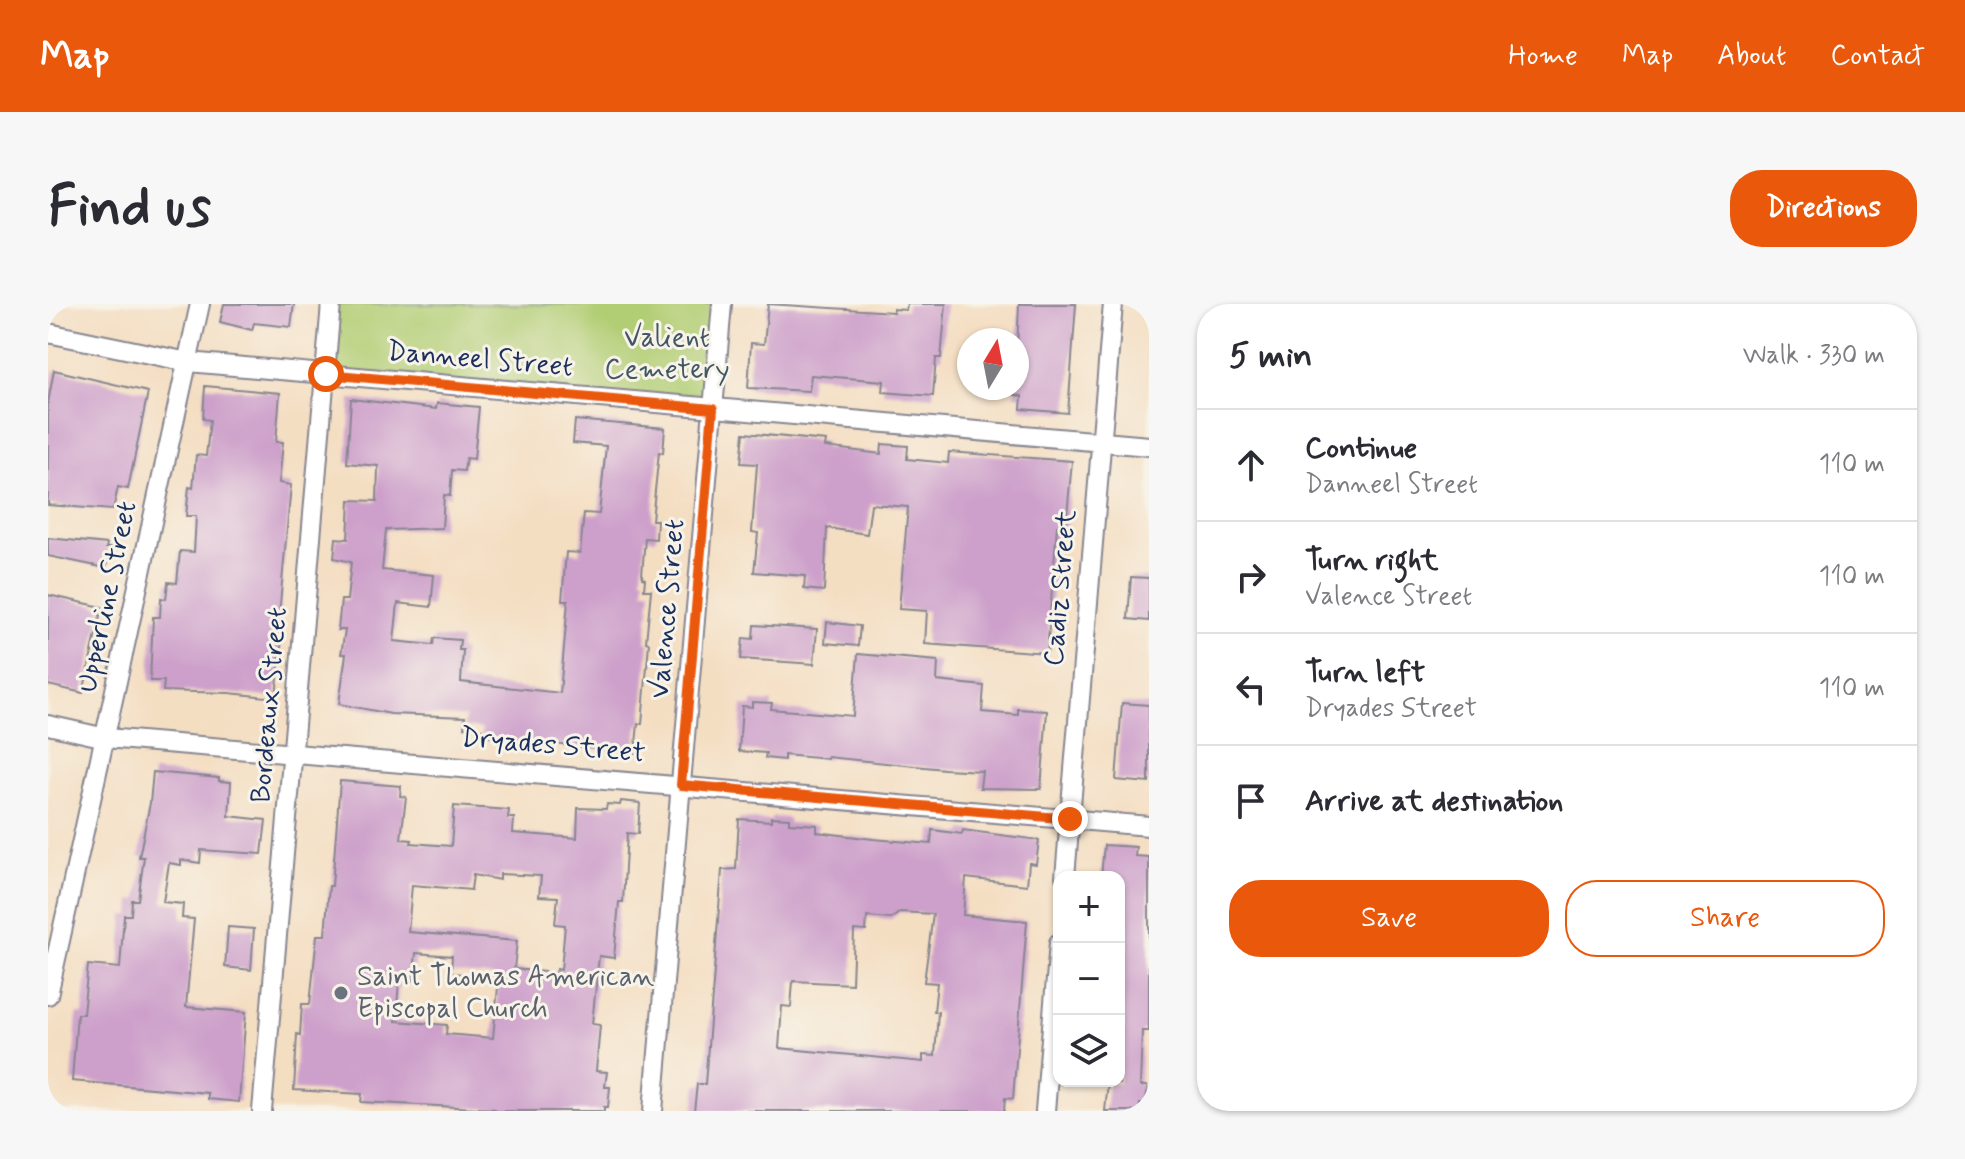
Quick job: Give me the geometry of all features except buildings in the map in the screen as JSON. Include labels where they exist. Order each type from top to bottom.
[{"type":"street","name":"Upperline Street","points":[[48,995],[200,304]]},
{"type":"street","name":"Bordeaux Street","points":[[262,1111],[331,304]]},
{"type":"street","name":"Valence Street","points":[[653,1111],[722,304]]},
{"type":"street","name":"Cadiz Street","points":[[1066,871],[1113,304]]},
{"type":"street","name":"Danneel Street","points":[[48,333],[188,362],[1149,446]]},
{"type":"street","name":"Dryades Street","points":[[48,725],[106,738],[1149,826]]},
{"type":"street","points":[[1045,1111],[1053,1015]]},
{"type":"green space","name":"Valient Cemetery","points":[[331,304],[722,304],[713,409],[326,374]]},
{"type":"place","name":"Saint Thomas American Episcopal Church","points":[[341,993]]},
{"type":"route","points":[[326,374],[713,409],[681,785],[1070,819]]}]
